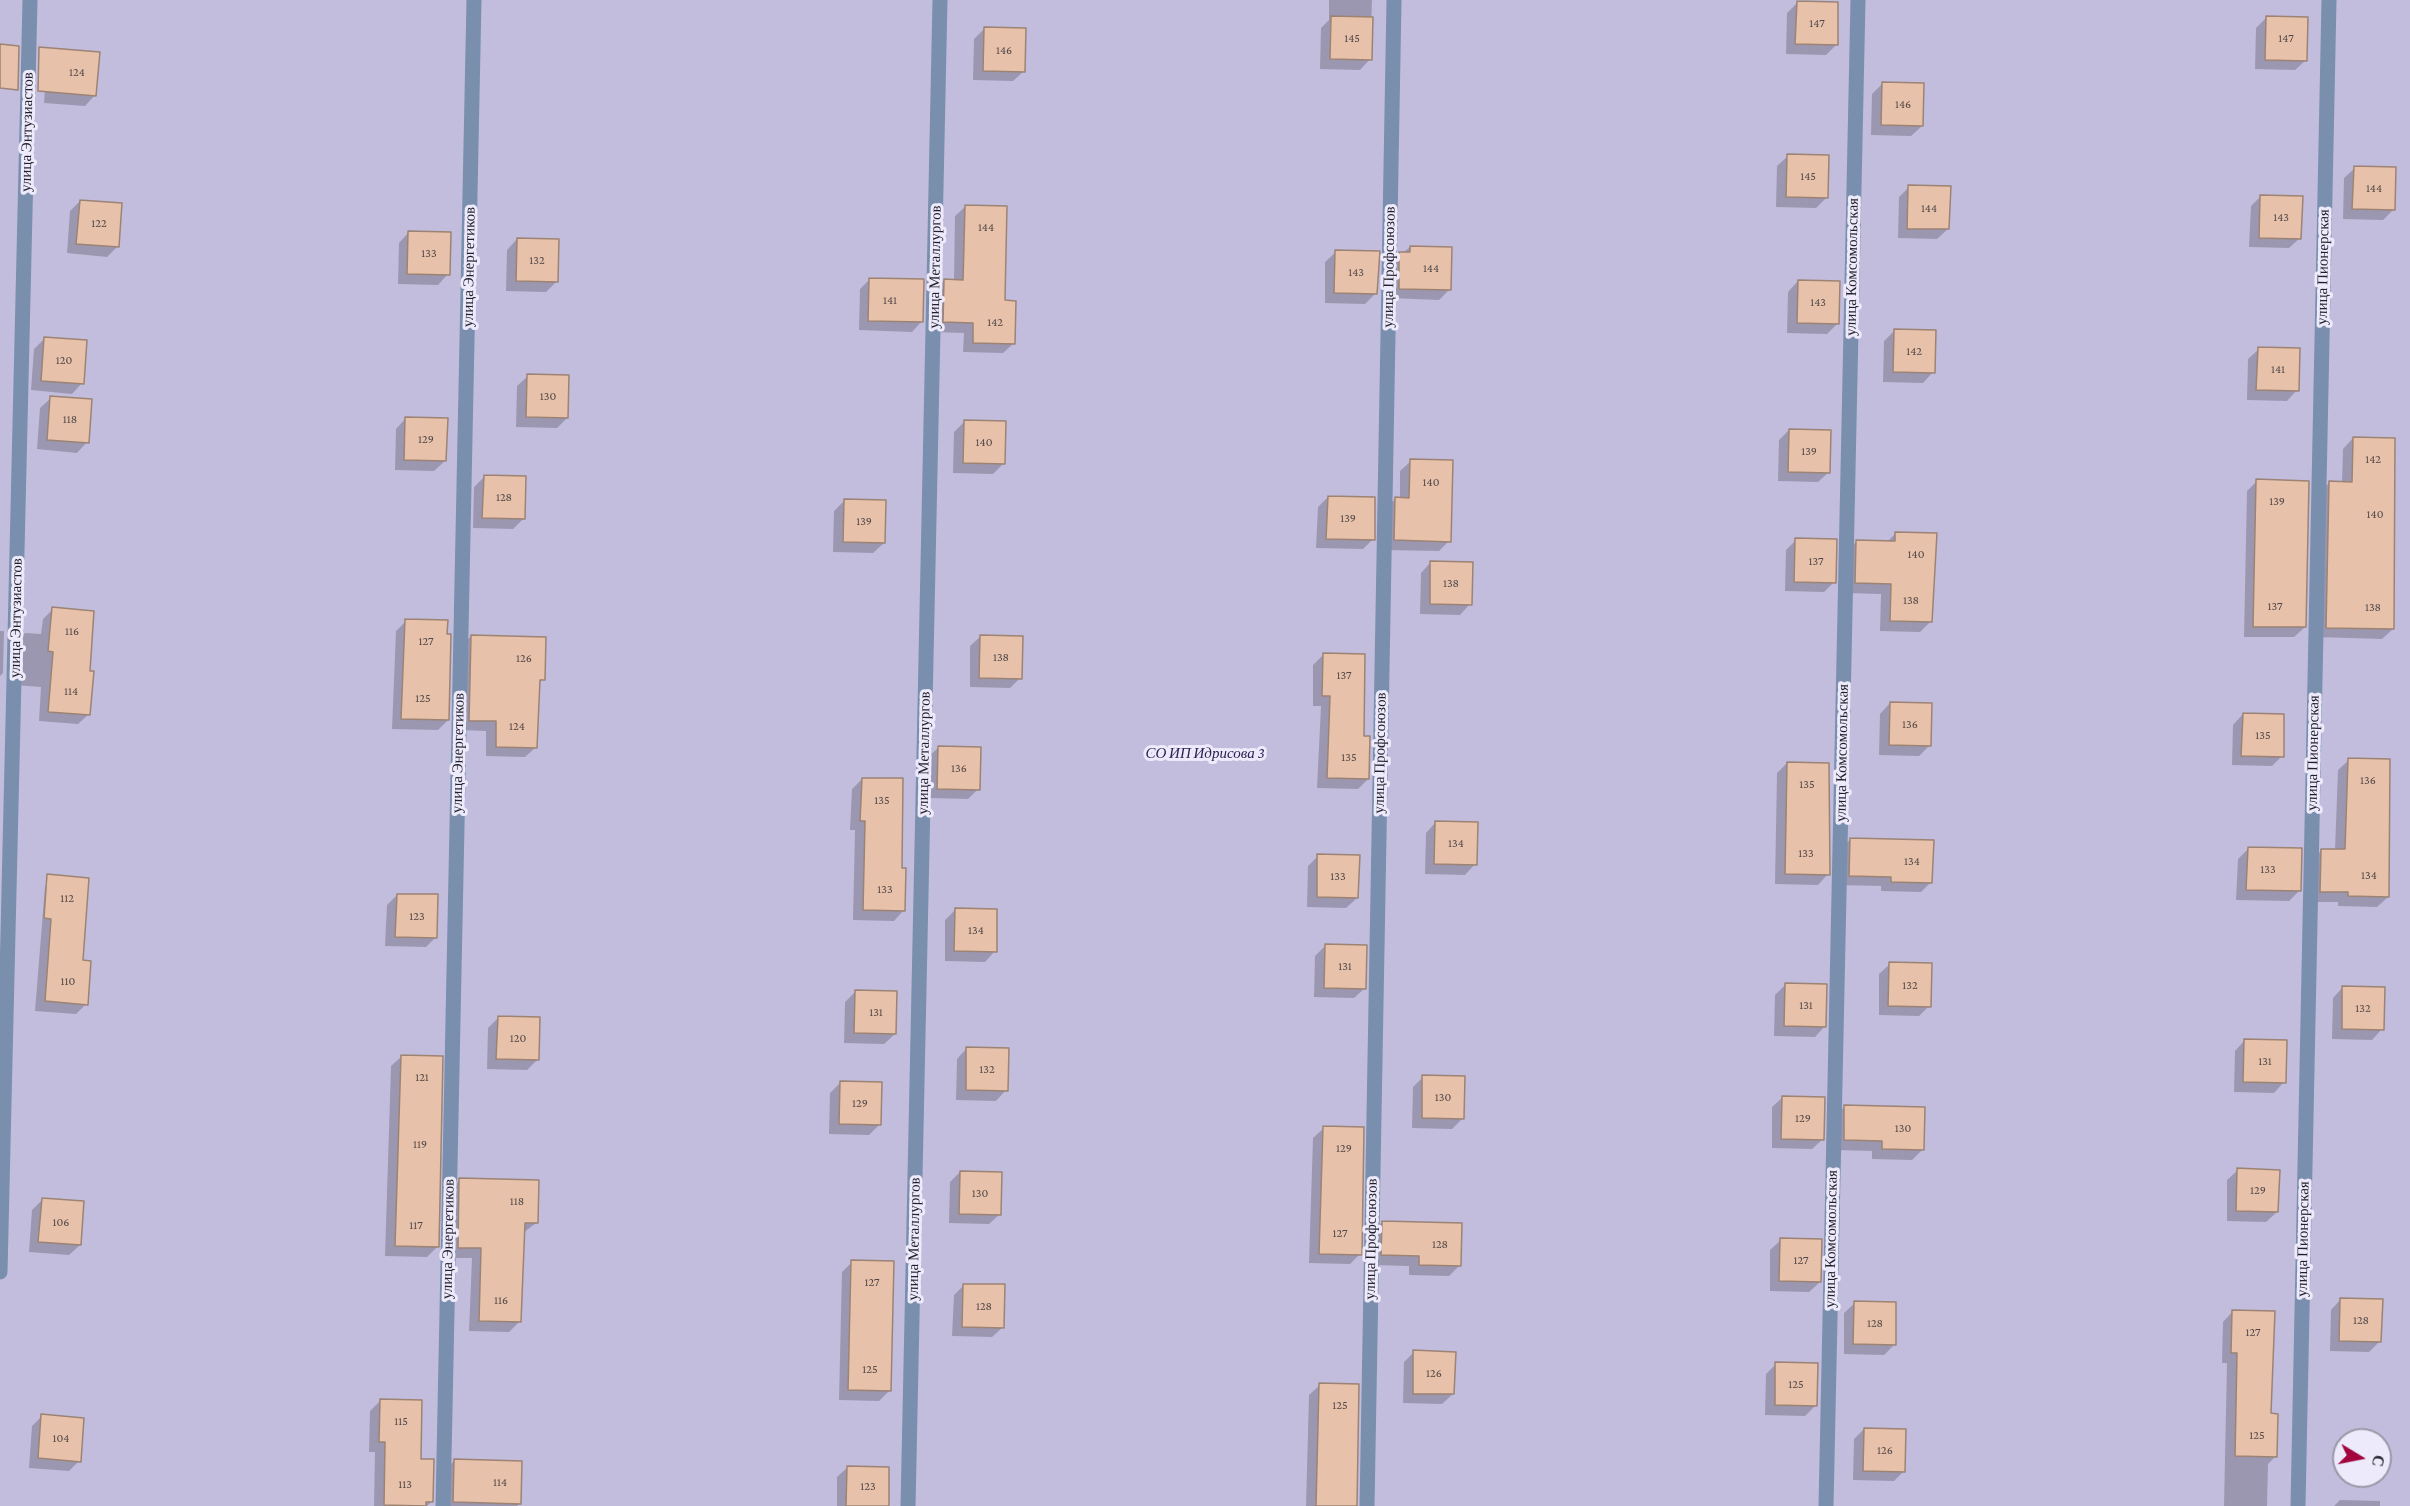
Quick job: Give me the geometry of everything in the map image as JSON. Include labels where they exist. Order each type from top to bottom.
[{"type":"street","name":"улица Энтузиастов","points":[[0,1272],[30,0]]},
{"type":"street","name":"улица Энергетиков","points":[[443,1506],[474,0]]},
{"type":"street","name":"улица Металлургов","points":[[908,1506],[940,0]]},
{"type":"street","name":"улица Профсоюзов","points":[[1367,1506],[1394,0]]},
{"type":"street","name":"улица Комсомольская","points":[[1826,1506],[1858,0]]},
{"type":"street","name":"улица Пионерская","points":[[2298,1506],[2329,0]]},
{"type":"green space","name":"СО ИП Идрисова 3","points":[[0,0],[2410,0],[2410,1506],[0,1506]]},
{"type":"building","points":[[1797,1],[1838,2],[1838,45],[1795,44]]},
{"type":"building","points":[[1331,16],[1373,17],[1372,60],[1330,59]]},
{"type":"building","points":[[2266,16],[2308,17],[2307,61],[2265,60]]},
{"type":"building","points":[[984,27],[1026,28],[1025,72],[983,71]]},
{"type":"building","points":[[0,44],[19,46],[18,90],[0,88]]},
{"type":"building","points":[[39,47],[100,52],[96,96],[38,91]]},
{"type":"building","points":[[1882,82],[1924,83],[1923,126],[1881,125]]},
{"type":"building","points":[[1787,154],[1829,155],[1828,198],[1786,197]]},
{"type":"building","points":[[2354,166],[2396,167],[2395,210],[2352,209]]},
{"type":"building","points":[[1908,185],[1951,186],[1949,229],[1907,229]]},
{"type":"building","points":[[2260,195],[2303,196],[2301,239],[2259,238]]},
{"type":"building","points":[[80,200],[122,203],[119,247],[76,244]]},
{"type":"building","points":[[965,205],[1007,206],[1005,300],[1016,301],[1015,344],[973,343],[973,323],[943,322],[944,279],[963,280]]},
{"type":"building","points":[[408,231],[451,232],[450,275],[407,274]]},
{"type":"building","points":[[517,238],[559,239],[558,282],[516,281]]},
{"type":"building","points":[[1410,246],[1452,247],[1451,290],[1399,289],[1399,252],[1410,252]]},
{"type":"building","points":[[1335,250],[1380,251],[1377,294],[1334,293]]},
{"type":"building","points":[[869,278],[924,279],[923,322],[868,321]]},
{"type":"building","points":[[1798,280],[1840,281],[1839,324],[1797,323]]},
{"type":"building","points":[[1894,329],[1936,330],[1935,373],[1893,372]]},
{"type":"building","points":[[44,337],[87,340],[84,384],[41,381]]},
{"type":"building","points":[[2258,347],[2300,348],[2299,391],[2256,390]]},
{"type":"building","points":[[527,374],[569,375],[568,418],[526,417]]},
{"type":"building","points":[[50,396],[92,399],[89,443],[47,440]]},
{"type":"building","points":[[405,417],[448,418],[446,461],[404,460]]},
{"type":"building","points":[[964,420],[1006,421],[1005,464],[963,463]]},
{"type":"building","points":[[1789,429],[1831,430],[1830,473],[1788,472]]},
{"type":"building","points":[[2353,437],[2395,438],[2394,629],[2326,628],[2329,481],[2352,482]]},
{"type":"building","points":[[1410,459],[1453,460],[1451,542],[1394,540],[1395,497],[1409,498]]},
{"type":"building","points":[[484,475],[526,476],[525,519],[482,518]]},
{"type":"building","points":[[2256,479],[2309,481],[2306,627],[2253,627]]},
{"type":"building","points":[[1328,496],[1375,497],[1375,540],[1326,539]]},
{"type":"building","points":[[844,499],[886,500],[885,543],[843,542]]},
{"type":"building","points":[[1895,532],[1937,533],[1932,622],[1890,621],[1891,584],[1855,583],[1856,540],[1895,541]]},
{"type":"building","points":[[1795,538],[1837,539],[1836,583],[1794,582]]},
{"type":"building","points":[[1430,561],[1473,562],[1472,605],[1430,604]]},
{"type":"building","points":[[52,607],[94,611],[90,671],[94,671],[90,715],[48,712],[53,652],[48,651]]},
{"type":"building","points":[[405,619],[448,620],[447,634],[451,634],[449,720],[401,719]]},
{"type":"building","points":[[471,635],[546,637],[545,680],[540,680],[537,748],[496,747],[496,721],[469,721]]},
{"type":"building","points":[[980,635],[1023,636],[1022,679],[979,678]]},
{"type":"building","points":[[1323,653],[1365,654],[1364,736],[1370,736],[1369,779],[1327,778],[1330,696],[1322,696]]},
{"type":"building","points":[[1890,702],[1932,703],[1931,746],[1889,745]]},
{"type":"building","points":[[2243,713],[2284,714],[2284,757],[2241,756]]},
{"type":"building","points":[[938,746],[981,747],[980,790],[937,789]]},
{"type":"building","points":[[2348,758],[2390,759],[2389,897],[2348,896],[2348,892],[2320,892],[2321,849],[2345,849]]},
{"type":"building","points":[[1787,762],[1829,763],[1830,875],[1785,874]]},
{"type":"building","points":[[862,778],[903,778],[902,868],[906,868],[905,911],[863,910],[865,821],[860,821]]},
{"type":"building","points":[[1435,821],[1478,822],[1477,865],[1434,864]]},
{"type":"building","points":[[1850,838],[1934,840],[1932,883],[1891,882],[1891,877],[1849,876]]},
{"type":"building","points":[[2248,847],[2302,848],[2301,891],[2246,890]]},
{"type":"building","points":[[1317,854],[1360,855],[1358,898],[1317,897]]},
{"type":"building","points":[[47,874],[89,878],[83,960],[91,961],[88,1005],[45,1001],[51,919],[44,918]]},
{"type":"building","points":[[397,894],[438,894],[437,938],[395,937]]},
{"type":"building","points":[[955,908],[997,909],[997,952],[954,951]]},
{"type":"building","points":[[1325,944],[1367,945],[1366,989],[1324,988]]},
{"type":"building","points":[[1889,962],[1932,963],[1931,1007],[1888,1006]]},
{"type":"building","points":[[1785,983],[1827,984],[1826,1027],[1784,1026]]},
{"type":"building","points":[[2342,986],[2385,987],[2384,1030],[2342,1029]]},
{"type":"building","points":[[855,990],[897,991],[896,1034],[854,1033]]},
{"type":"building","points":[[498,1016],[540,1017],[539,1060],[496,1059]]},
{"type":"building","points":[[2244,1039],[2287,1040],[2286,1083],[2243,1082]]},
{"type":"building","points":[[966,1047],[1009,1048],[1008,1091],[966,1090]]},
{"type":"building","points":[[401,1055],[443,1056],[439,1247],[395,1246]]},
{"type":"building","points":[[1422,1075],[1465,1076],[1464,1119],[1422,1118]]},
{"type":"building","points":[[840,1081],[882,1082],[881,1125],[839,1124]]},
{"type":"building","points":[[1782,1096],[1825,1097],[1824,1140],[1781,1139]]},
{"type":"building","points":[[1844,1105],[1925,1107],[1924,1150],[1882,1149],[1882,1141],[1844,1140]]},
{"type":"building","points":[[1323,1126],[1364,1127],[1362,1255],[1319,1254]]},
{"type":"building","points":[[2237,1168],[2280,1170],[2278,1212],[2236,1211]]},
{"type":"building","points":[[960,1171],[1002,1172],[1001,1215],[959,1214]]},
{"type":"building","points":[[459,1178],[539,1180],[538,1223],[525,1223],[521,1322],[479,1321],[481,1248],[458,1248]]},
{"type":"building","points":[[42,1198],[84,1201],[81,1245],[38,1242]]},
{"type":"building","points":[[1382,1221],[1462,1223],[1461,1266],[1419,1265],[1419,1256],[1381,1255]]},
{"type":"building","points":[[1780,1238],[1822,1239],[1821,1282],[1779,1281]]},
{"type":"building","points":[[851,1260],[894,1261],[891,1391],[848,1390]]},
{"type":"building","points":[[963,1284],[1005,1284],[1004,1328],[962,1327]]},
{"type":"building","points":[[2340,1298],[2383,1299],[2381,1342],[2339,1341]]},
{"type":"building","points":[[1854,1301],[1896,1302],[1896,1345],[1853,1344]]},
{"type":"building","points":[[2232,1310],[2275,1311],[2271,1413],[2278,1414],[2277,1457],[2235,1456],[2237,1353],[2231,1353]]},
{"type":"building","points":[[1413,1350],[1456,1352],[1454,1394],[1413,1394]]},
{"type":"building","points":[[1775,1362],[1818,1363],[1817,1406],[1775,1405]]},
{"type":"building","points":[[1319,1383],[1359,1384],[1357,1506],[1316,1506]]},
{"type":"building","points":[[380,1399],[422,1400],[421,1459],[434,1459],[433,1502],[426,1502],[426,1506],[384,1505],[385,1442],[379,1442]]},
{"type":"building","points":[[41,1414],[84,1418],[81,1462],[38,1458]]},
{"type":"building","points":[[1864,1428],[1906,1429],[1905,1472],[1863,1471]]},
{"type":"building","points":[[454,1459],[522,1461],[521,1504],[453,1502]]},
{"type":"building","points":[[847,1466],[889,1467],[889,1506],[846,1506]]}]
